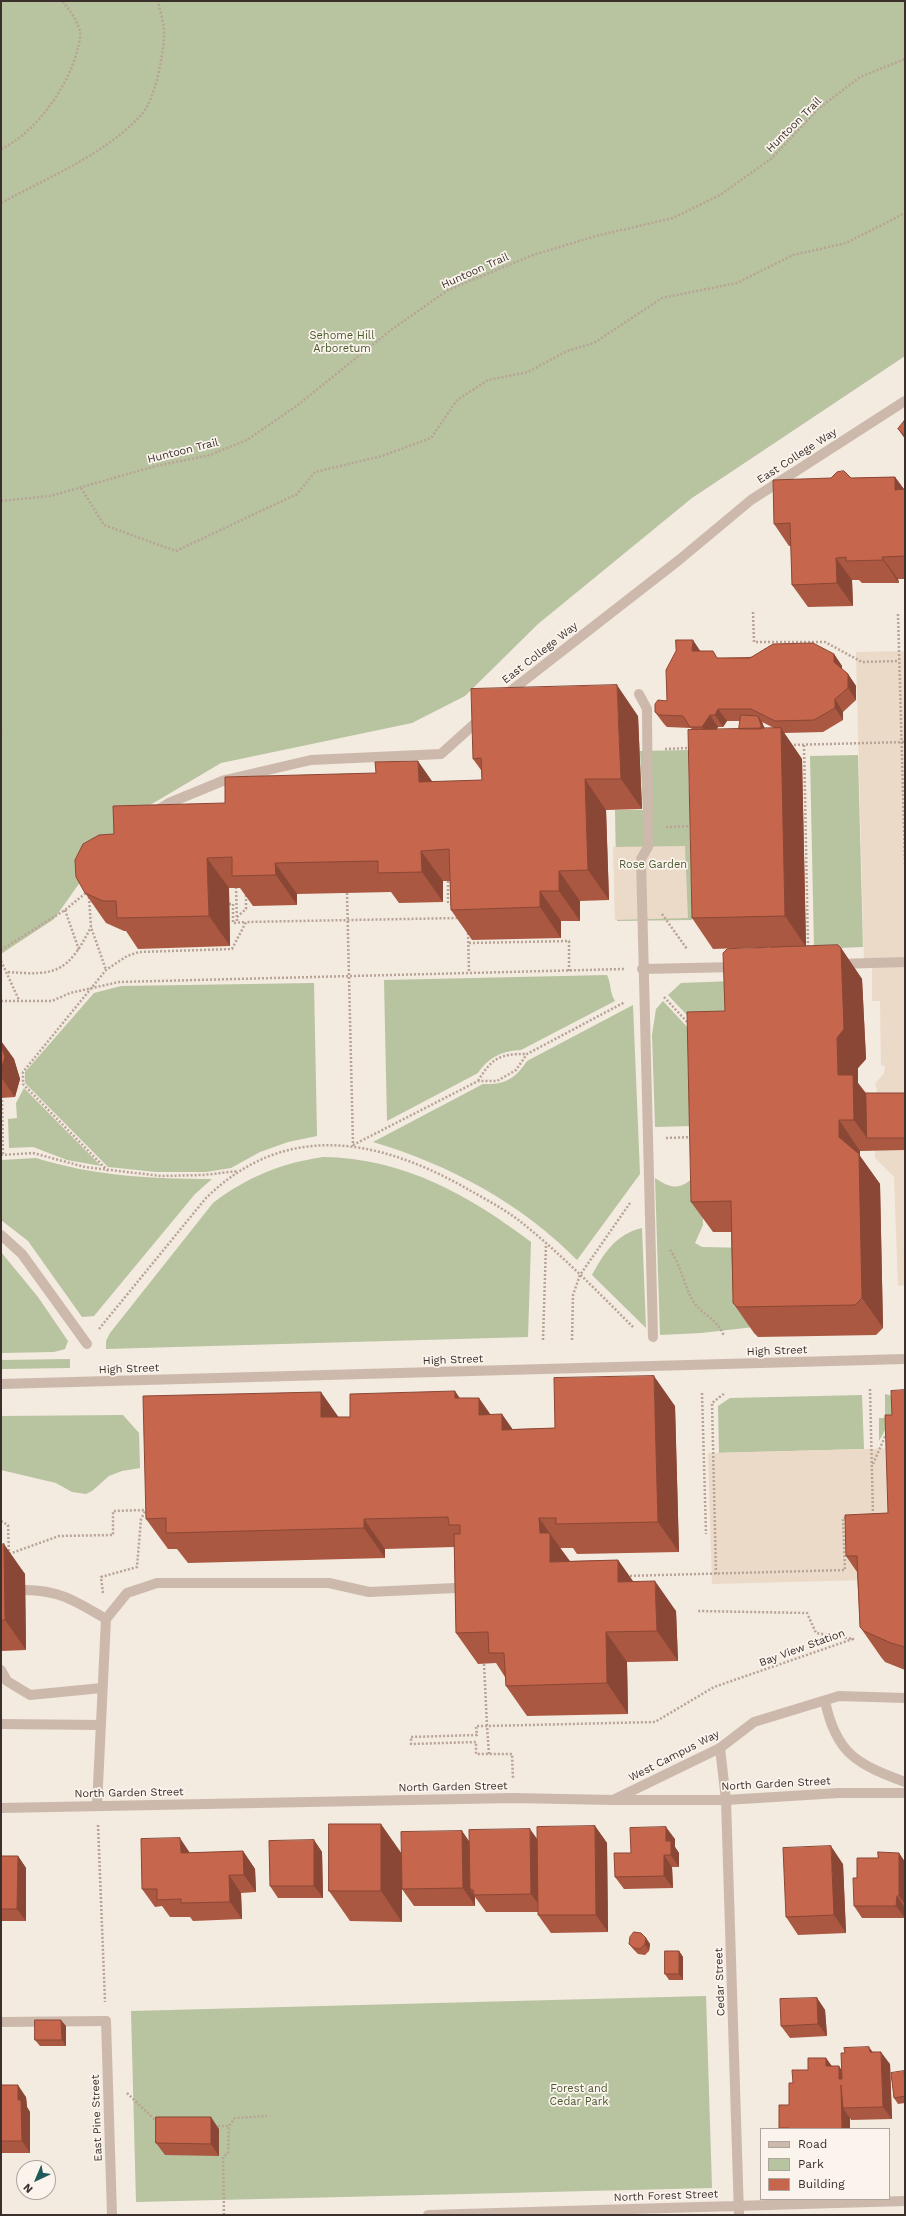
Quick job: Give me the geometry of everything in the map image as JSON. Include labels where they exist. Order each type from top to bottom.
[{"type":"street","name":"East College Way","points":[[497,702],[514,687],[679,560],[751,500],[905,401]]},
{"type":"street","points":[[639,694],[647,709],[648,846],[641,860],[643,992],[653,1337]]},
{"type":"street","points":[[148,816],[169,803],[225,780],[311,760],[441,754],[486,713]]},
{"type":"street","points":[[809,965],[905,962]]},
{"type":"street","points":[[643,972],[749,966]]},
{"type":"street","points":[[1,1235],[22,1254],[86,1344]]},
{"type":"street","name":"High Street","points":[[1,1384],[905,1360]]},
{"type":"street","points":[[97,1806],[106,1619],[127,1593],[157,1583],[329,1583],[369,1592],[455,1588]]},
{"type":"street","points":[[25,1590],[46,1590],[73,1600],[106,1619]]},
{"type":"street","points":[[1,1670],[7,1681],[30,1695],[102,1688]]},
{"type":"street","name":"West Campus Way","points":[[613,1800],[720,1748],[754,1722],[839,1696],[905,1698]]},
{"type":"street","points":[[825,1701],[829,1722],[840,1744],[859,1762],[905,1782]]},
{"type":"street","points":[[1,1724],[101,1725]]},
{"type":"street","name":"Cedar Street","points":[[720,1748],[726,1800],[739,2210]]},
{"type":"street","name":"North Garden Street","points":[[1,1808],[513,1798],[726,1800],[839,1793],[905,1793]]},
{"type":"street","points":[[1,2022],[106,2021]]},
{"type":"street","name":"East Pine Street","points":[[106,2021],[112,2215]]},
{"type":"street","name":"North Forest Street","points":[[428,2215],[739,2210],[905,2201]]},
{"type":"path","points":[[1,149],[24,136],[44,113],[65,82],[77,55],[81,33],[68,8],[62,1]]},
{"type":"path","points":[[1,203],[85,159],[116,137],[142,114],[158,80],[164,36],[158,1]]},
{"type":"path","name":"Huntoon Trail","points":[[1,501],[50,496],[156,466],[210,455],[247,440],[295,407],[391,330],[448,290],[533,254],[596,236],[673,218],[720,195],[772,158],[818,109],[860,77],[905,58]]},
{"type":"path","points":[[81,488],[104,525],[176,551],[297,494],[316,472],[382,456],[431,438],[457,400],[488,380],[528,372],[567,351],[594,343],[662,298],[737,283],[793,256],[846,243],[905,213]]},
{"type":"path","points":[[753,612],[754,642],[825,642],[862,662],[898,661]]},
{"type":"path","points":[[898,614],[898,661],[903,742],[905,864]]},
{"type":"path","points":[[788,745],[903,742]]},
{"type":"path","points":[[804,745],[809,965]]},
{"type":"path","points":[[647,749],[691,748]]},
{"type":"path","points":[[648,828],[695,826]]},
{"type":"path","points":[[448,881],[448,902],[457,909]]},
{"type":"path","points":[[236,887],[237,922]]},
{"type":"path","points":[[237,917],[246,909],[247,887]]},
{"type":"path","points":[[1,950],[65,910],[89,890],[91,927],[106,970]]},
{"type":"path","points":[[347,893],[353,1145]]},
{"type":"path","points":[[229,904],[233,904],[233,922],[462,918],[462,912]]},
{"type":"path","points":[[65,910],[79,950]]},
{"type":"path","points":[[642,910],[659,910],[701,968]]},
{"type":"path","points":[[108,1171],[23,1084],[23,1072],[93,988],[106,970],[127,956],[139,952],[232,949],[246,922]]},
{"type":"path","points":[[8,972],[32,974],[54,972],[71,961],[79,950],[91,927]]},
{"type":"path","points":[[468,930],[469,973]]},
{"type":"path","points":[[468,943],[569,941],[569,971]]},
{"type":"path","points":[[1,961],[8,972],[19,1000]]},
{"type":"path","points":[[1,1001],[52,1001],[70,993],[119,982],[569,971],[643,972],[691,1025]]},
{"type":"path","points":[[353,1145],[478,1081],[497,1081],[516,1070],[527,1054],[643,992]]},
{"type":"path","points":[[478,1081],[488,1064],[508,1054],[527,1054]]},
{"type":"path","points":[[16,1078],[23,1078]]},
{"type":"path","points":[[2,1090],[2,1155],[33,1153],[62,1162],[108,1171],[161,1176],[203,1175],[239,1171],[294,1149],[325,1144],[353,1145],[410,1161],[444,1175],[486,1199],[519,1221],[546,1243],[638,1332]]},
{"type":"path","points":[[679,1138],[698,1137]]},
{"type":"path","points":[[86,1344],[206,1198],[239,1171]]},
{"type":"path","points":[[572,1340],[573,1295],[580,1275],[648,1176]]},
{"type":"path","points":[[650,1233],[670,1249],[676,1258],[695,1303],[720,1326],[724,1336]]},
{"type":"path","points":[[543,1340],[546,1243]]},
{"type":"path","points":[[866,1518],[873,1517],[870,1389]]},
{"type":"path","points":[[702,1393],[706,1534]]},
{"type":"path","points":[[716,1574],[712,1403],[725,1393]]},
{"type":"path","points":[[872,1467],[888,1428]]},
{"type":"path","points":[[106,1619],[101,1577],[137,1567],[141,1519],[147,1510],[147,1505]]},
{"type":"path","points":[[1,1554],[9,1554],[59,1536],[113,1535],[112,1510],[147,1510]]},
{"type":"path","points":[[624,1576],[845,1570],[844,1518],[851,1518]]},
{"type":"path","points":[[1,1521],[8,1525],[9,1554]]},
{"type":"path","name":"Bay View Station","points":[[487,1726],[655,1722],[714,1687],[852,1639],[816,1633],[807,1613],[698,1611]]},
{"type":"path","points":[[484,1664],[488,1754]]},
{"type":"path","points":[[487,1726],[476,1726],[477,1735],[411,1737],[411,1744],[476,1742],[476,1754],[512,1754],[513,1798]]},
{"type":"path","points":[[97,1806],[106,2021]]},
{"type":"path","points":[[108,2089],[124,2090],[162,2126]]},
{"type":"path","points":[[224,2215],[223,2157],[228,2153],[229,2126],[235,2118],[267,2116]]},
{"type":"path","points":[[207,2126],[229,2126]]},
{"type":"green space","name":"Sehome Hill Arboretum","points":[[1,1],[905,1],[905,356],[692,498],[538,624],[465,696],[412,723],[221,763],[140,811],[115,833],[54,919],[1,954]]},
{"type":"green space","name":"Rose Garden","points":[[688,750],[692,920],[617,921],[615,810],[643,810],[640,751]]},
{"type":"green space","points":[[858,755],[863,947],[814,949],[810,756]]},
{"type":"green space","points":[[607,975],[615,1001],[521,1050],[502,1053],[496,1056],[482,1067],[478,1073],[387,1121],[384,980]]},
{"type":"green space","points":[[734,981],[746,1030],[702,1031],[668,995],[681,983]]},
{"type":"green space","points":[[314,983],[317,1136],[288,1142],[260,1152],[231,1168],[206,1172],[156,1172],[108,1167],[25,1083],[25,1072],[94,993],[121,986]]},
{"type":"green space","points":[[663,1001],[690,1030],[693,1126],[655,1127],[652,1035],[656,1009]]},
{"type":"green space","points":[[633,1005],[640,1174],[577,1260],[532,1221],[483,1188],[457,1174],[429,1162],[402,1151],[373,1142],[483,1084],[491,1084],[509,1080],[523,1067],[527,1061]]},
{"type":"green space","points":[[24,1088],[101,1166],[67,1160],[33,1147],[9,1148],[8,1119],[17,1118],[16,1103]]},
{"type":"green space","points":[[323,1157],[352,1159],[381,1164],[434,1182],[484,1209],[531,1242],[528,1337],[106,1349],[106,1341],[110,1333],[213,1203],[239,1186],[265,1172],[293,1163]]},
{"type":"green space","points":[[36,1158],[101,1173],[145,1177],[212,1179],[195,1194],[94,1316],[82,1317],[28,1241],[1,1220],[1,1160]]},
{"type":"green space","points":[[698,1173],[702,1179],[703,1225],[695,1243],[702,1247],[752,1248],[754,1327],[701,1333],[660,1335],[655,1178],[667,1185],[678,1186],[687,1182]]},
{"type":"green space","points":[[642,1228],[646,1328],[592,1275],[606,1252],[618,1240],[633,1231]]},
{"type":"green space","points":[[1,1252],[38,1297],[68,1341],[65,1349],[54,1352],[1,1353]]},
{"type":"green space","points":[[70,1359],[70,1368],[1,1369],[1,1360]]},
{"type":"green space","points":[[885,1394],[893,1396],[905,1394],[879,1441],[879,1418],[885,1418]]},
{"type":"green space","points":[[862,1395],[864,1449],[719,1453],[718,1406],[730,1398]]},
{"type":"green space","points":[[123,1415],[139,1433],[140,1468],[122,1471],[109,1476],[92,1491],[86,1494],[72,1492],[56,1483],[1,1470],[1,1416]]},
{"type":"green space","name":"Forest and Cedar Park","points":[[706,1996],[712,2188],[136,2202],[131,2011]]},
{"type":"shaded area","points":[[905,651],[905,1285],[898,1286],[894,1177],[875,1158],[874,1105],[877,1090],[875,1084],[884,1073],[885,1066],[881,1065],[880,1001],[872,1001],[872,968],[864,963],[856,652]]},
{"type":"shaded area","points":[[685,846],[688,918],[615,920],[613,847]]},
{"type":"shaded area","points":[[905,1448],[905,1544],[867,1580],[712,1584],[708,1453]]},
{"type":"building","points":[[905,420],[905,436],[898,429]]},
{"type":"building","points":[[844,471],[851,478],[895,477],[895,490],[905,489],[905,556],[882,557],[883,560],[846,561],[846,557],[836,558],[837,583],[792,585],[790,523],[774,524],[773,480],[831,478],[837,472]]},
{"type":"building","points":[[676,640],[693,640],[692,651],[713,651],[717,658],[750,658],[773,644],[813,643],[834,654],[834,662],[848,674],[848,688],[835,699],[835,708],[814,720],[775,721],[751,709],[718,709],[715,715],[710,715],[702,727],[690,727],[683,716],[659,715],[655,712],[655,704],[658,700],[667,701],[666,670],[676,651]]},
{"type":"building","points":[[617,685],[621,779],[585,779],[588,870],[559,871],[559,891],[540,891],[540,907],[451,910],[449,849],[421,851],[422,872],[378,873],[378,861],[275,863],[276,875],[232,876],[232,857],[207,858],[209,916],[117,918],[116,901],[103,901],[85,893],[76,877],[75,860],[83,844],[99,835],[114,834],[113,806],[225,803],[225,777],[376,773],[375,762],[418,761],[419,782],[482,780],[481,758],[473,759],[471,689]]},
{"type":"building","points":[[741,715],[758,716],[761,729],[739,729]]},
{"type":"building","points":[[781,728],[785,916],[692,918],[688,730]]},
{"type":"building","points":[[838,945],[841,948],[844,1029],[837,1038],[838,1075],[853,1075],[854,1120],[839,1120],[839,1137],[859,1154],[862,1298],[855,1305],[737,1307],[733,1303],[731,1201],[691,1202],[687,1012],[725,1011],[723,953],[727,949]]},
{"type":"building","points":[[1,1046],[5,1057],[1,1069]]},
{"type":"building","points":[[866,1093],[905,1093],[905,1138],[867,1138]]},
{"type":"building","points":[[654,1376],[658,1522],[556,1524],[556,1518],[539,1518],[540,1533],[550,1533],[550,1562],[618,1560],[618,1582],[655,1581],[657,1631],[606,1632],[607,1683],[506,1686],[504,1653],[489,1653],[488,1632],[456,1633],[454,1534],[460,1534],[460,1525],[449,1525],[448,1517],[364,1519],[364,1528],[166,1533],[166,1518],[146,1519],[143,1396],[321,1392],[321,1417],[350,1417],[350,1394],[455,1391],[455,1398],[479,1398],[479,1415],[502,1414],[502,1430],[555,1428],[554,1378]]},
{"type":"building","points":[[905,1390],[905,1647],[891,1643],[864,1631],[860,1627],[857,1556],[846,1556],[845,1515],[888,1513],[885,1415],[892,1415],[891,1391]]},
{"type":"building","points":[[4,1544],[5,1620],[1,1620],[1,1545]]},
{"type":"building","points":[[329,1824],[381,1824],[381,1891],[329,1891]]},
{"type":"building","points":[[595,1826],[596,1915],[538,1915],[537,1827]]},
{"type":"building","points":[[666,1827],[666,1841],[671,1841],[671,1855],[664,1855],[664,1876],[615,1877],[614,1853],[631,1853],[630,1828]]},
{"type":"building","points":[[530,1829],[531,1894],[474,1895],[473,1890],[470,1889],[469,1830]]},
{"type":"building","points":[[462,1831],[463,1888],[402,1889],[401,1832]]},
{"type":"building","points":[[180,1838],[181,1853],[243,1851],[244,1875],[229,1875],[230,1902],[181,1903],[181,1899],[157,1900],[157,1889],[142,1889],[141,1839]]},
{"type":"building","points":[[314,1840],[314,1886],[270,1886],[269,1841]]},
{"type":"building","points":[[831,1846],[834,1915],[786,1917],[783,1848]]},
{"type":"building","points":[[878,1852],[899,1853],[899,1896],[897,1896],[896,1906],[854,1906],[853,1878],[857,1878],[857,1858],[878,1858]]},
{"type":"building","points":[[1,1856],[18,1856],[17,1909],[1,1909]]},
{"type":"building","points":[[634,1932],[641,1933],[646,1938],[645,1944],[640,1949],[634,1948],[629,1944],[630,1937]]},
{"type":"building","points":[[665,1951],[679,1951],[679,1974],[665,1974]]},
{"type":"building","points":[[817,1998],[818,2024],[781,2026],[780,1999]]},
{"type":"building","points":[[35,2020],[61,2020],[62,2040],[35,2040]]},
{"type":"building","points":[[869,2047],[870,2052],[881,2052],[883,2107],[843,2108],[841,2085],[842,2128],[779,2128],[779,2105],[789,2105],[789,2083],[793,2083],[792,2070],[808,2070],[808,2058],[826,2058],[826,2066],[839,2066],[839,2079],[842,2079],[841,2053],[845,2053],[844,2048]]},
{"type":"building","points":[[904,2071],[905,2096],[894,2098],[891,2073]]},
{"type":"building","points":[[1,2085],[18,2085],[18,2100],[21,2100],[22,2141],[1,2141]]},
{"type":"building","points":[[156,2117],[211,2117],[211,2144],[156,2143]]}]
